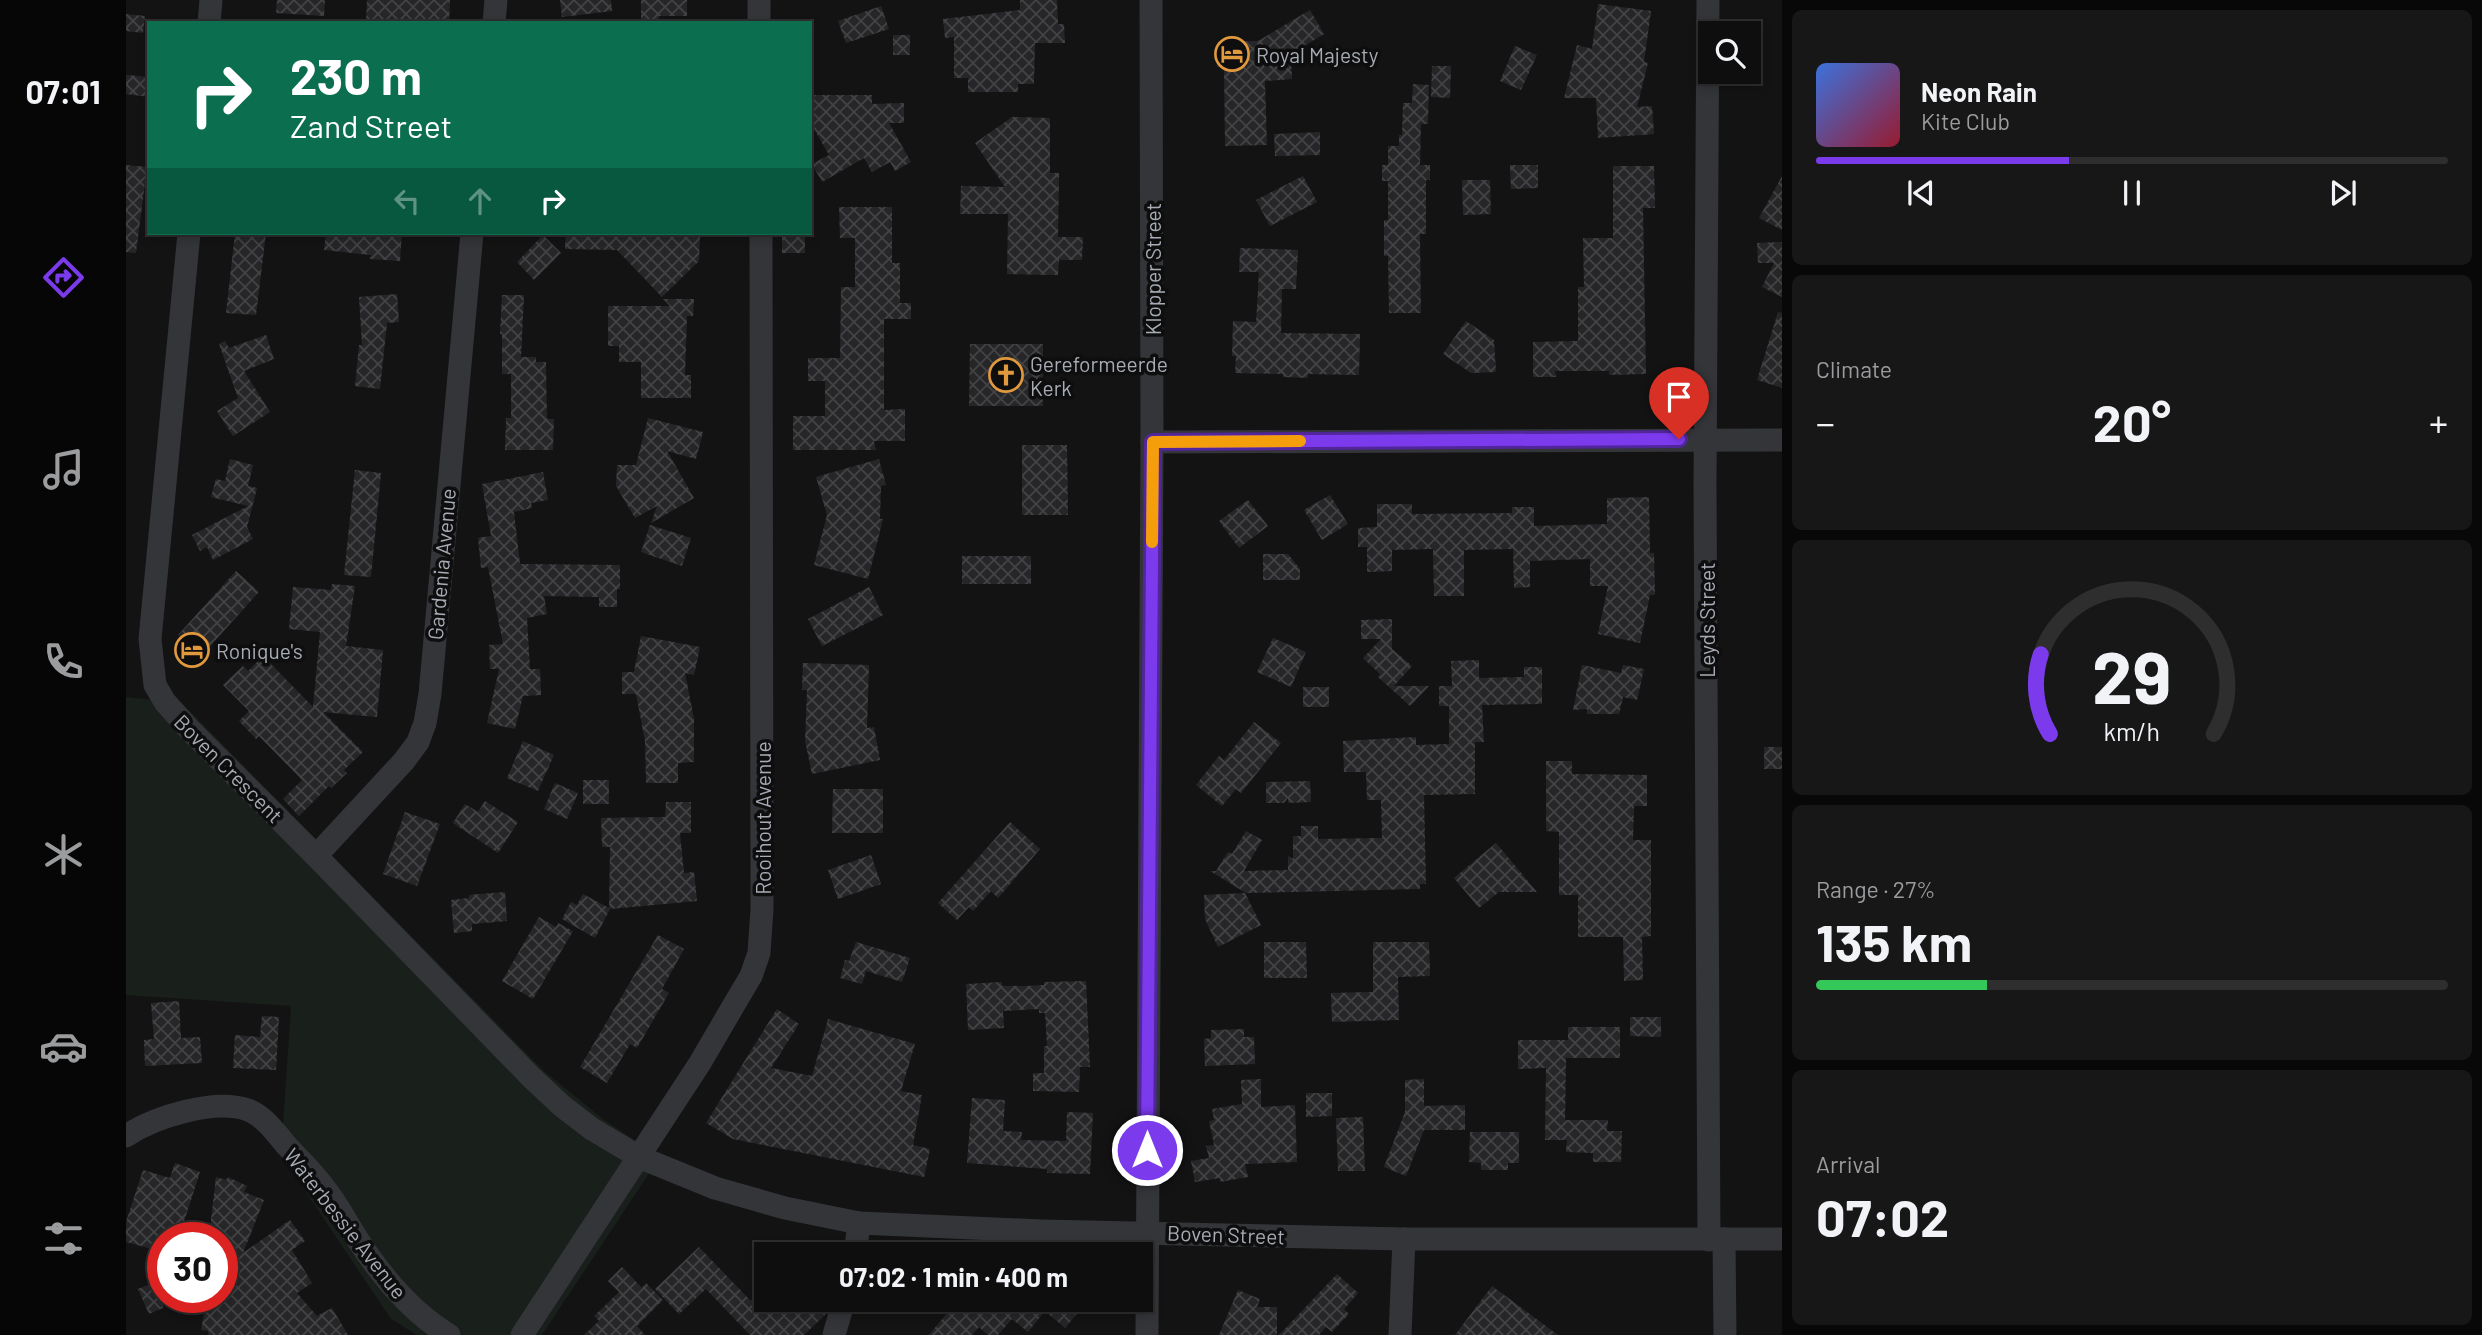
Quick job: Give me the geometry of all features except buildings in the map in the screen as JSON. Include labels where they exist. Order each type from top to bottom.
[{"type":"street","points":[[209,21],[211,0]]},
{"type":"street","points":[[494,21],[496,0]]},
{"type":"street","points":[[759,0],[759,21]]},
{"type":"street","name":"Klopper Street","points":[[1147,1335],[1153,442],[1151,0]]},
{"type":"street","name":"Leyds Street","points":[[1707,0],[1707,439],[1716,1240],[1725,1335]]},
{"type":"street","name":"Boven Crescent","points":[[189,235],[149,639],[155,685],[165,702],[188,729],[531,1077],[592,1129],[639,1157]]},
{"type":"street","name":"Gardenia Avenue","points":[[316,856],[404,761],[418,742],[425,723],[430,694],[472,235]]},
{"type":"street","name":"Rooihout Avenue","points":[[522,1335],[700,1063],[751,976],[759,953],[762,909],[761,235]]},
{"type":"street","points":[[1153,442],[1782,440]]},
{"type":"street","name":"Waterbessie Avenue","points":[[126,1136],[152,1121],[211,1107],[251,1110],[265,1121],[326,1190],[360,1243],[406,1301],[449,1335]]},
{"type":"street","name":"Boven Street","points":[[639,1157],[715,1188],[785,1208],[859,1223],[1042,1231],[1404,1239],[1782,1239]]},
{"type":"street","points":[[857,1242],[859,1223]]},
{"type":"street","points":[[1400,1335],[1404,1239]]},
{"type":"street","points":[[834,1335],[841,1312]]},
{"type":"shaded area","points":[[126,697],[182,703],[544,1071],[603,1119],[660,1157],[542,1335],[417,1335],[391,1319],[281,1155],[291,1006],[126,995]]},
{"type":"slow traffic","points":[[1152,542],[1153,442],[1300,441]]},
{"type":"place","name":"Royal Majesty","points":[[1232,54]]},
{"type":"place","name":"Gereformeerde Kerk","points":[[1006,375]]},
{"type":"place","name":"Ronique's","points":[[192,650]]},
{"type":"route","points":[[1147,1150],[1153,442],[1679,439]]}]
